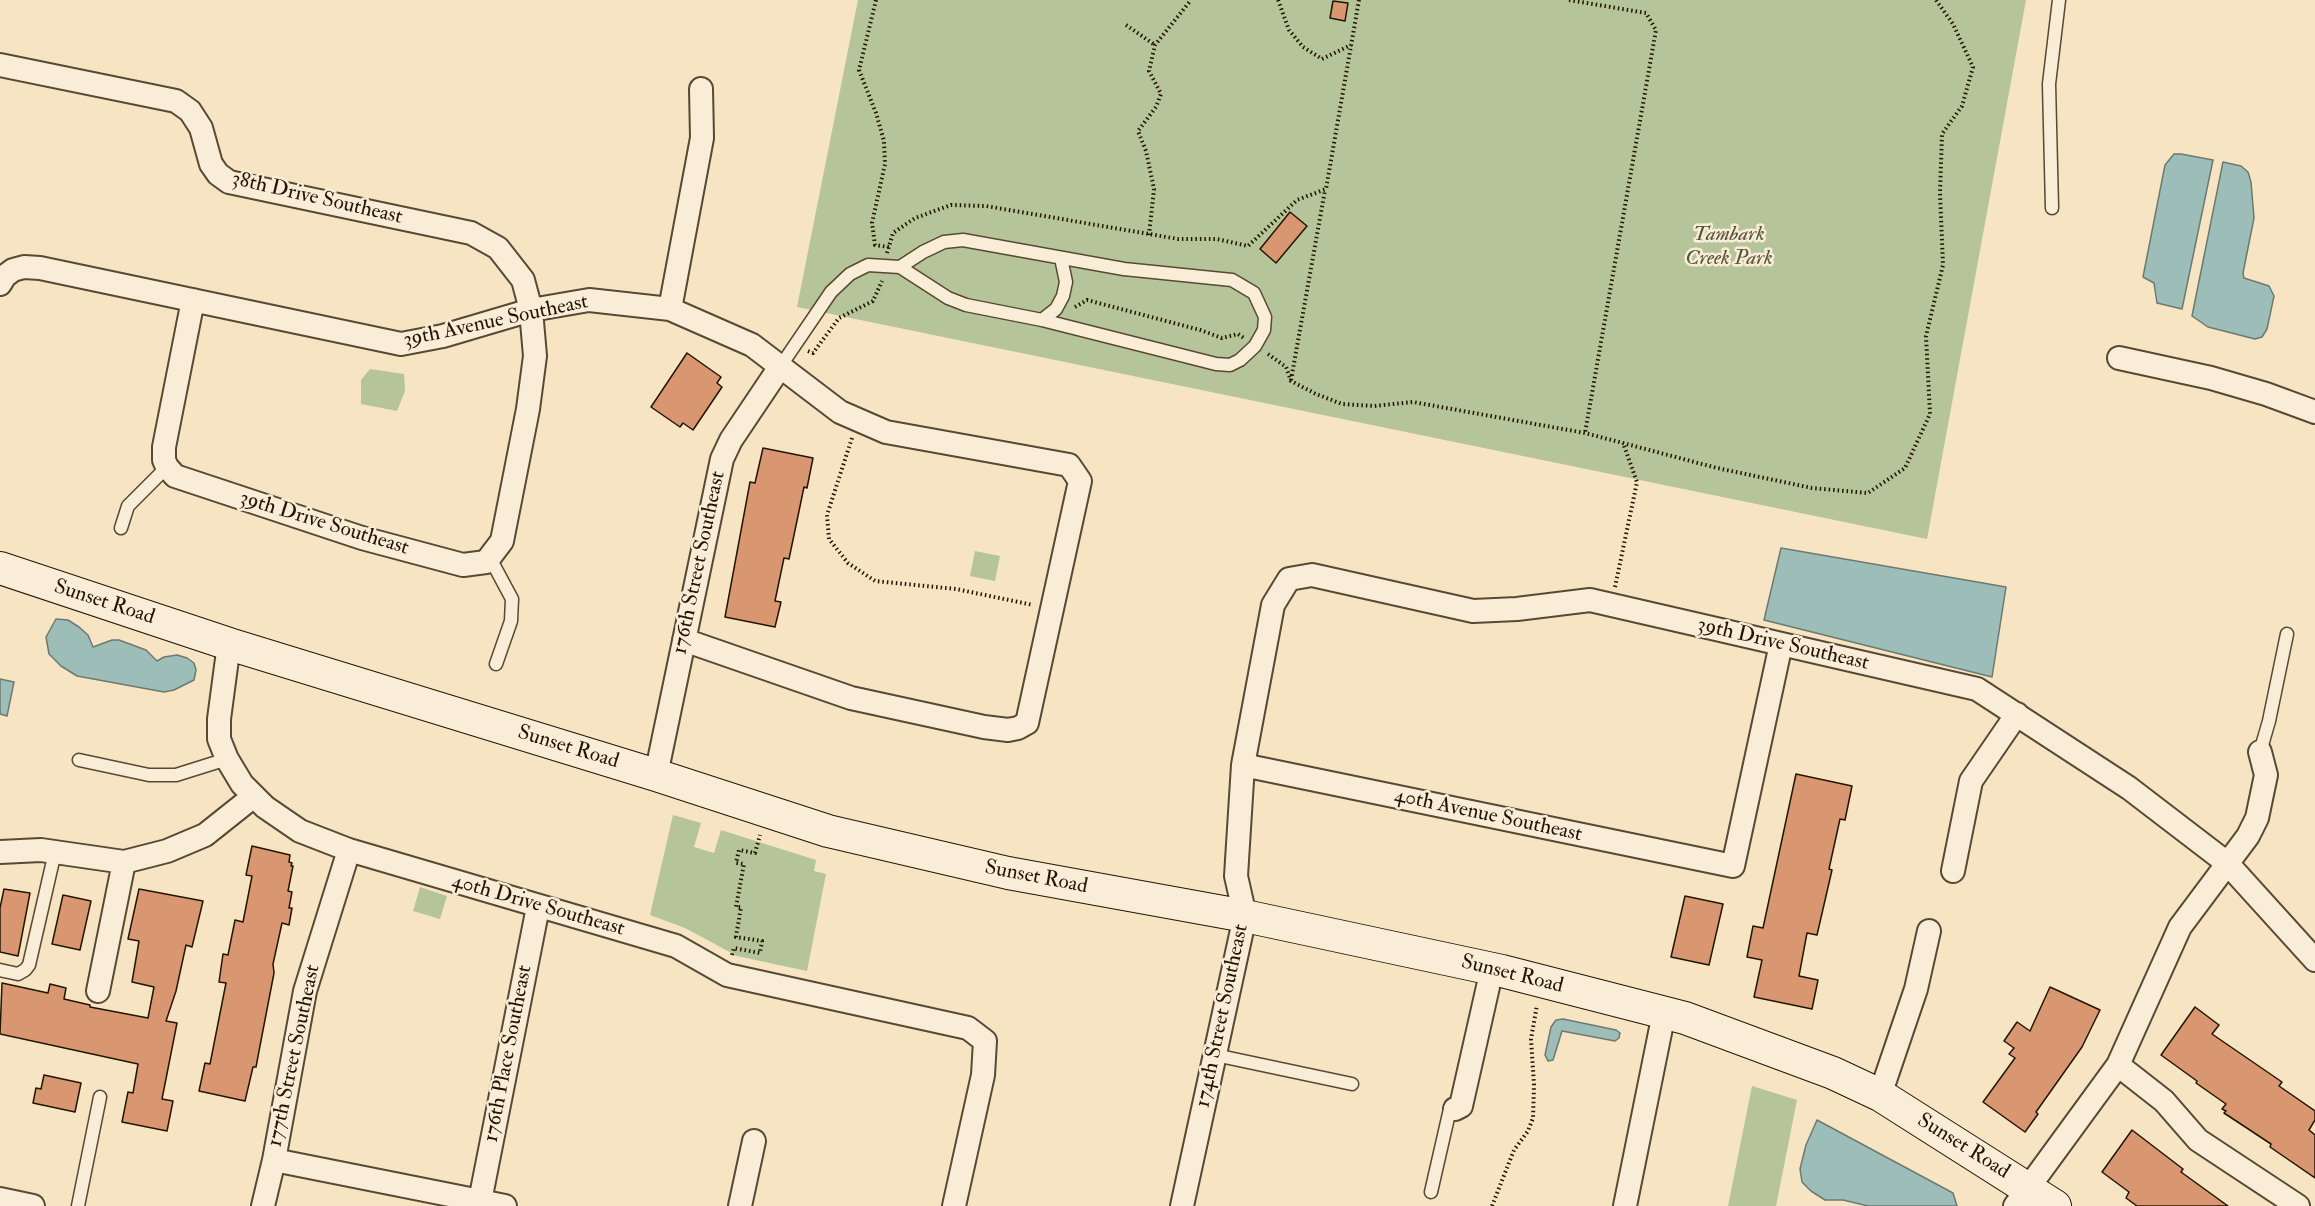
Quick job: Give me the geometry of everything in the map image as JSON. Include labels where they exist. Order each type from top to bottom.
[{"type":"street","name":"38th Drive Southeast","points":[[0,65],[176,101],[190,111],[201,128],[211,164],[229,182],[471,233],[498,248],[523,280],[531,310]]},
{"type":"street","points":[[670,309],[702,138],[701,89]]},
{"type":"street","name":"39th Avenue Southeast","points":[[0,284],[4,276],[24,267],[40,268],[401,344],[443,336],[531,310],[590,300],[670,309],[752,345],[840,412],[886,432],[1069,465],[1080,482],[1027,723],[1018,728],[1008,730],[851,698],[684,640]]},
{"type":"street","points":[[167,467],[164,460],[164,447],[193,300]]},
{"type":"street","points":[[488,560],[502,541],[528,409],[535,356],[531,310]]},
{"type":"street","points":[[2119,358],[2255,390],[2315,412]]},
{"type":"street","name":"176th Street Southeast","points":[[656,775],[722,459],[731,440],[780,367]]},
{"type":"street","name":"39th Drive Southeast","points":[[167,467],[175,476],[187,481],[362,538],[463,565],[488,560]]},
{"type":"street","name":"Sunset Road","points":[[0,568],[229,644],[656,775],[828,831],[1008,873],[1245,916],[1492,969],[1686,1018],[1833,1073],[1880,1095],[2021,1197],[2055,1206]]},
{"type":"street","name":"39th Drive Southeast","points":[[1289,579],[1312,575],[1473,610],[1517,609],[1590,600],[1977,689],[2129,788],[2228,863]]},
{"type":"street","name":"174th Street Southeast","points":[[1182,1206],[1245,916],[1236,876],[1243,765],[1273,605],[1289,579]]},
{"type":"street","name":"40th Drive Southeast","points":[[229,644],[219,719],[219,739],[227,759],[242,784],[265,807],[300,831],[349,850],[676,946],[725,974],[968,1028],[985,1041],[983,1075],[954,1206]]},
{"type":"street","name":"40th Avenue Southeast","points":[[1243,765],[1733,866],[1781,644]]},
{"type":"street","points":[[1953,871],[1971,781],[2017,714]]},
{"type":"street","points":[[2021,1197],[2118,1065],[2180,927],[2248,836],[2257,818],[2266,775],[2260,752]]},
{"type":"street","points":[[0,852],[41,850],[124,862],[167,851],[205,835],[254,796]]},
{"type":"street","name":"177th Street Southeast","points":[[263,1206],[274,1160],[305,992],[349,850]]},
{"type":"street","points":[[98,990],[124,862]]},
{"type":"street","points":[[2228,863],[2315,960]]},
{"type":"street","name":"176th Place Southeast","points":[[480,1201],[538,907]]},
{"type":"street","points":[[1880,1095],[1916,989],[1929,931]]},
{"type":"street","points":[[1455,1109],[1461,1106],[1492,969]]},
{"type":"street","points":[[1625,1206],[1664,1013]]},
{"type":"street","points":[[2118,1065],[2164,1101],[2198,1140],[2298,1206]]},
{"type":"street","points":[[740,1206],[754,1141]]},
{"type":"street","points":[[274,1160],[505,1206]]},
{"type":"street","points":[[0,1199],[33,1206]]},
{"type":"lane","points":[[2052,208],[2049,84],[2059,0]]},
{"type":"lane","points":[[780,367],[831,292],[850,274],[868,265],[900,267],[948,298],[966,305],[1042,320],[1216,364],[1230,365],[1240,360],[1255,346],[1264,330],[1265,317],[1254,293],[1232,280],[1124,269],[963,240],[944,242],[900,267]]},
{"type":"lane","points":[[1042,320],[1056,309],[1063,296],[1066,282],[1061,258]]},
{"type":"lane","points":[[121,528],[128,506],[167,467]]},
{"type":"lane","points":[[488,560],[512,599],[511,621],[495,664]]},
{"type":"lane","points":[[2260,752],[2270,721],[2287,634]]},
{"type":"lane","points":[[79,760],[149,775],[176,775],[227,759]]},
{"type":"lane","points":[[0,970],[18,974],[29,965],[55,852]]},
{"type":"lane","points":[[1215,1055],[1353,1084]]},
{"type":"lane","points":[[78,1206],[100,1097]]},
{"type":"lane","points":[[1431,1192],[1450,1109],[1455,1109]]},
{"type":"path","points":[[876,0],[859,70],[884,141],[885,164],[872,223],[875,245],[889,247]]},
{"type":"path","points":[[1149,234],[1154,189],[1146,151],[1138,130],[1156,107],[1161,93],[1149,70],[1155,45],[1191,0]]},
{"type":"path","points":[[1278,0],[1289,30],[1303,47],[1322,59],[1351,45]]},
{"type":"path","points":[[1291,381],[1359,0]]},
{"type":"path","points":[[1569,0],[1646,14],[1656,30],[1585,433]]},
{"type":"path","points":[[1056,309],[1070,309],[1087,300],[1222,338],[1238,334],[1286,367],[1291,381],[1342,404],[1374,405],[1413,402],[1585,433],[1717,468],[1794,484],[1868,493],[1905,468],[1930,414],[1926,336],[1942,265],[1940,193],[1942,134],[1962,106],[1973,67],[1953,24],[1936,0]]},
{"type":"path","points":[[1126,25],[1155,45]]},
{"type":"path","points":[[794,346],[813,353],[839,318],[873,301],[880,288],[893,233],[915,218],[951,205],[986,206],[1178,240],[1218,239],[1248,246],[1297,200],[1326,189]]},
{"type":"path","points":[[860,420],[847,449],[827,515],[829,539],[848,563],[875,580],[956,589],[1053,610]]},
{"type":"path","points":[[1611,605],[1637,482],[1623,443]]},
{"type":"path","points":[[725,974],[735,948],[760,953],[762,941],[736,937],[741,907],[736,907],[744,864],[736,863],[739,850],[755,853],[767,811]]},
{"type":"path","points":[[1492,1206],[1514,1150],[1528,1131],[1533,1118],[1534,1085],[1531,1039],[1543,982]]},
{"type":"green space","name":"Tambark Creek Park","points":[[858,0],[2026,0],[1927,539],[797,307]]},
{"type":"green space","points":[[370,369],[404,374],[405,391],[397,411],[361,404],[361,380]]},
{"type":"green space","points":[[975,551],[1000,556],[995,581],[970,576]]},
{"type":"green space","points":[[673,815],[701,823],[694,847],[714,853],[721,830],[816,860],[814,871],[826,874],[807,971],[737,956],[685,928],[650,915]]},
{"type":"green space","points":[[420,887],[447,896],[440,919],[413,911]]},
{"type":"green space","points":[[1752,1086],[1797,1100],[1776,1206],[1728,1206]]},
{"type":"water","points":[[2174,154],[2213,160],[2182,309],[2157,303],[2154,283],[2143,277],[2165,165]]},
{"type":"water","points":[[2223,162],[2241,166],[2248,172],[2251,182],[2254,218],[2243,273],[2244,278],[2269,286],[2274,296],[2267,329],[2262,337],[2255,339],[2208,327],[2192,316]]},
{"type":"water","points":[[1781,548],[2006,587],[1992,677],[1764,620]]},
{"type":"water","points":[[56,619],[68,620],[79,627],[88,635],[93,647],[112,640],[119,640],[146,650],[157,661],[164,657],[177,655],[187,658],[194,663],[196,670],[194,680],[174,690],[164,692],[77,676],[61,666],[49,654],[46,637]]},
{"type":"water","points":[[0,679],[14,682],[7,716],[0,714]]},
{"type":"water","points":[[1563,1019],[1616,1030],[1620,1033],[1619,1038],[1615,1041],[1562,1031],[1553,1060],[1548,1061],[1545,1055],[1551,1027],[1556,1020]]},
{"type":"water","points":[[1817,1120],[1953,1193],[1957,1206],[1868,1206],[1843,1200],[1825,1200],[1802,1182],[1800,1169],[1806,1145]]},
{"type":"building","points":[[1333,1],[1348,3],[1345,21],[1330,18]]},
{"type":"building","points":[[1290,212],[1307,226],[1276,263],[1260,249]]},
{"type":"building","points":[[687,353],[721,377],[717,383],[722,387],[693,430],[683,423],[680,427],[651,407]]},
{"type":"building","points":[[763,448],[813,458],[807,488],[804,487],[789,559],[784,558],[775,601],[781,602],[775,627],[725,617],[750,482],[755,483]]},
{"type":"building","points":[[1796,774],[1852,786],[1845,820],[1840,819],[1829,869],[1832,870],[1817,935],[1807,933],[1799,976],[1818,980],[1812,1009],[1754,997],[1762,960],[1747,957],[1753,926],[1763,928]]},
{"type":"building","points":[[252,846],[290,855],[289,862],[293,866],[288,891],[292,892],[289,908],[292,908],[289,925],[282,923],[256,1067],[253,1067],[245,1101],[199,1091],[205,1063],[210,1064],[226,983],[219,982],[223,954],[228,955],[235,920],[243,922],[252,876],[246,875]]},
{"type":"building","points":[[4,889],[30,893],[18,956],[0,952],[0,908]]},
{"type":"building","points":[[139,889],[203,901],[192,947],[186,945],[176,991],[166,1021],[177,1023],[162,1099],[173,1101],[167,1131],[122,1122],[128,1092],[133,1093],[138,1064],[0,1034],[2,983],[48,993],[50,984],[66,988],[64,999],[90,1005],[90,1007],[148,1018],[154,987],[132,982],[139,941],[128,939]]},
{"type":"building","points":[[63,895],[91,901],[80,950],[52,944]]},
{"type":"building","points":[[1685,896],[1723,904],[1709,965],[1671,957]]},
{"type":"building","points":[[2050,987],[2100,1010],[2082,1047],[2036,1112],[2038,1114],[2025,1132],[1983,1102],[2015,1058],[2009,1054],[2014,1048],[2004,1041],[2017,1022],[2030,1031]]},
{"type":"building","points":[[2195,1007],[2219,1025],[2212,1034],[2282,1082],[2279,1086],[2315,1111],[2315,1120],[2309,1130],[2315,1135],[2315,1178],[2270,1147],[2271,1144],[2224,1113],[2226,1111],[2222,1109],[2226,1104],[2161,1055]]},
{"type":"building","points":[[44,1075],[81,1083],[75,1112],[33,1103],[36,1088],[41,1089]]},
{"type":"building","points":[[2132,1130],[2183,1169],[2181,1172],[2228,1206],[2137,1206],[2126,1198],[2129,1192],[2102,1172]]}]
